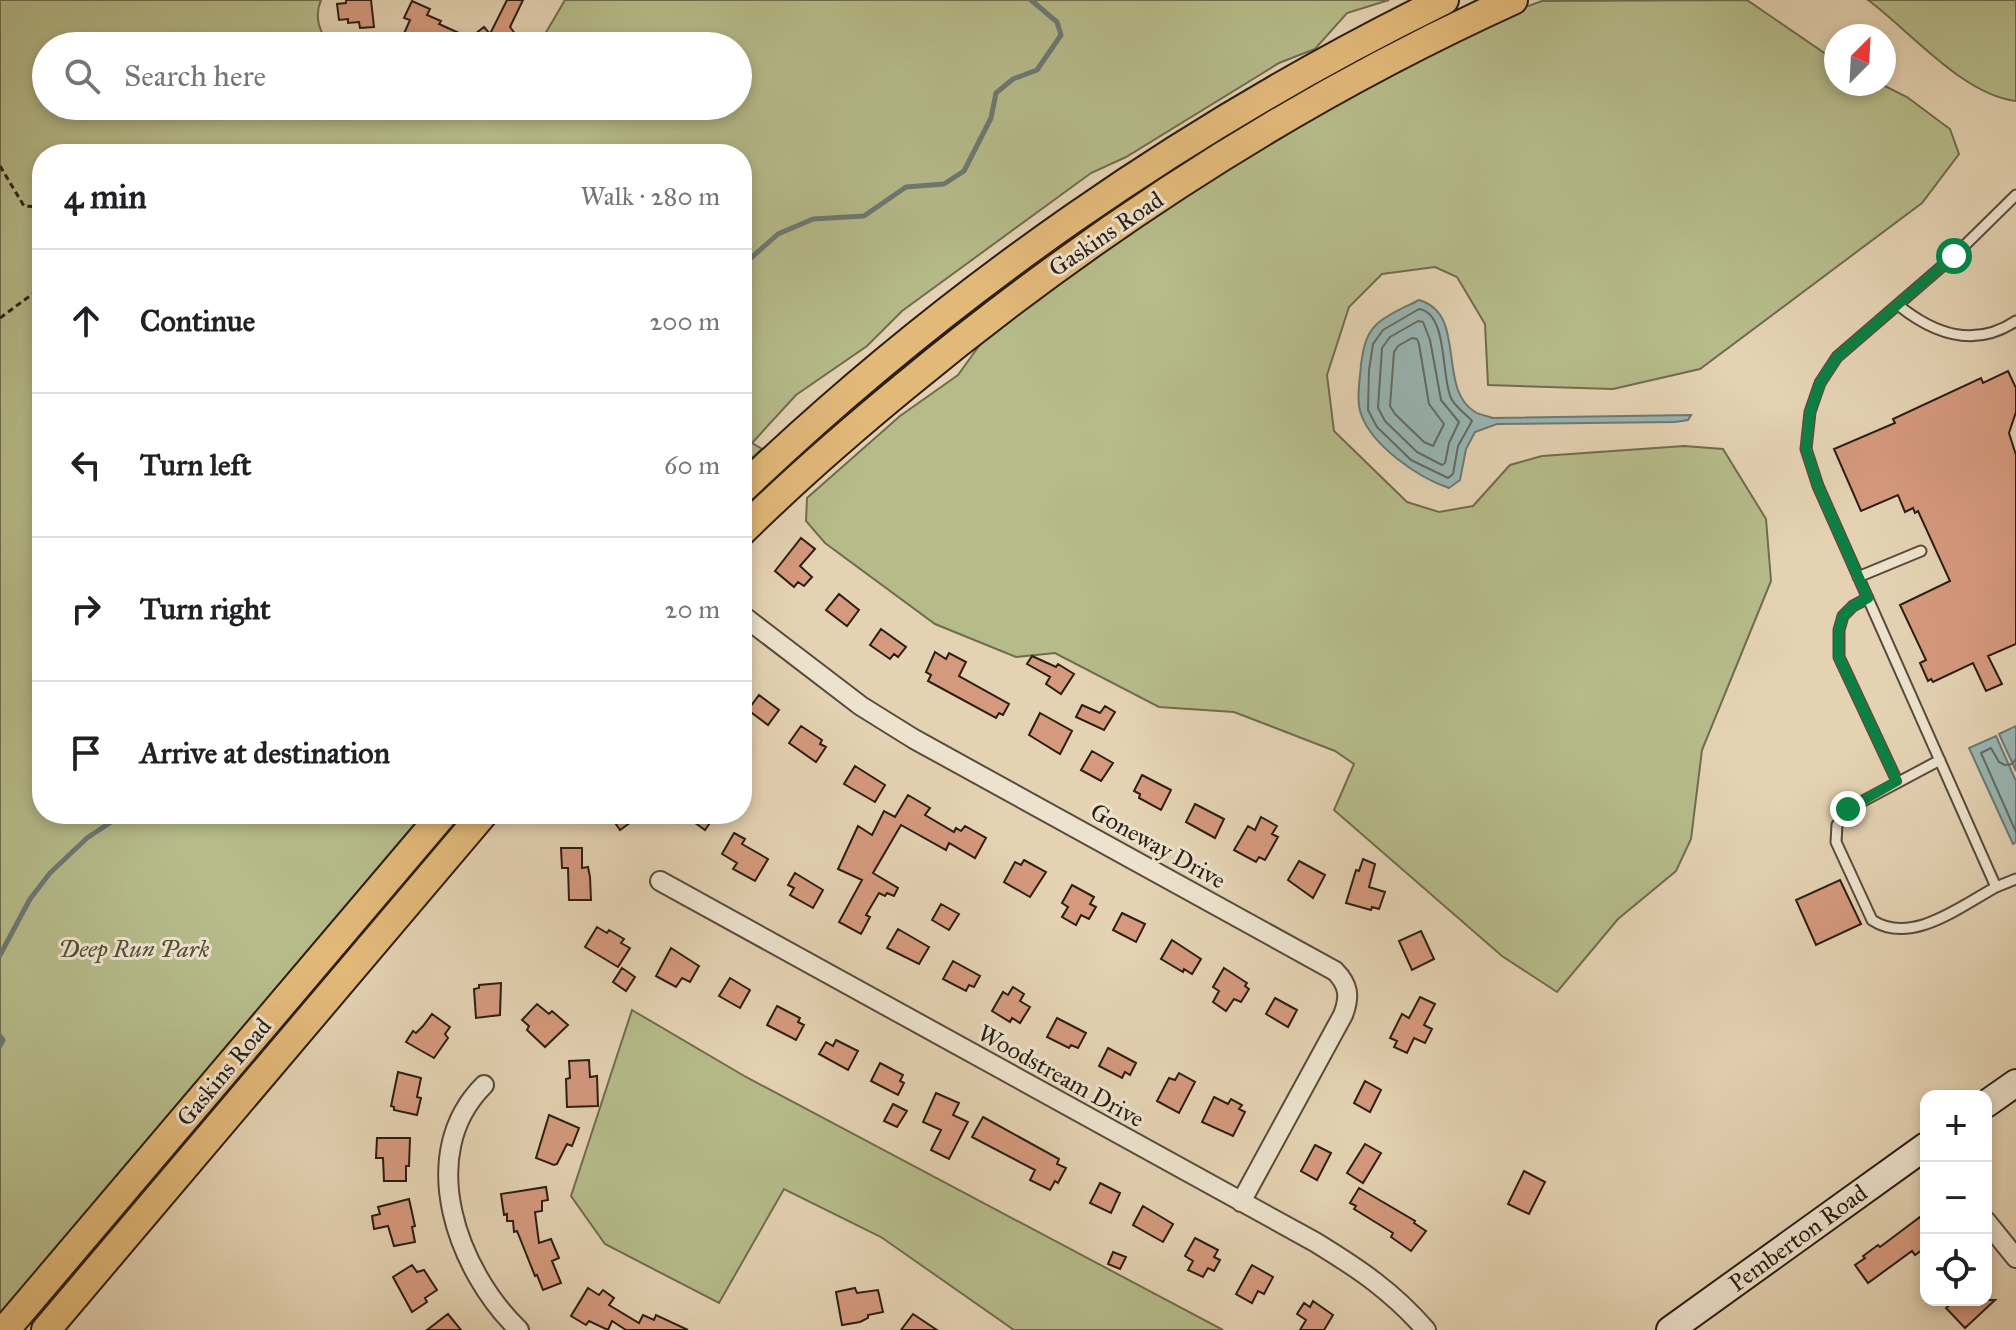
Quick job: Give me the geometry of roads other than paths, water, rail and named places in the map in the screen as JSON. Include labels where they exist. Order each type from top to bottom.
[{"type":"main road","name":"Gaskins Road","points":[[752,480],[914,338],[1080,214],[1259,99],[1444,0]]},
{"type":"main road","name":"Gaskins Road","points":[[752,522],[845,436],[935,361],[1041,279],[1126,219],[1300,111],[1391,60],[1513,0]]},
{"type":"main road","name":"Gaskins Road","points":[[5,1330],[435,824]]},
{"type":"main road","name":"Gaskins Road","points":[[46,1330],[475,824]]},
{"type":"street","name":"Goneway Drive","points":[[752,623],[861,706],[914,739],[1335,971],[1343,979],[1347,1003],[1343,1015],[1241,1202]]},
{"type":"street","name":"Woodstream Drive","points":[[660,881],[1358,1268],[1402,1302],[1426,1330]]},
{"type":"street","points":[[1992,1100],[2016,1083]]},
{"type":"street","points":[[484,1085],[459,1119],[453,1141],[449,1167],[453,1215],[457,1236],[469,1264],[497,1306],[519,1330]]},
{"type":"street","name":"Pemberton Road","points":[[1673,1329],[1920,1150]]},
{"type":"street","points":[[1992,1228],[2016,1258]]},
{"type":"lane","points":[[1996,887],[1818,486],[1806,449],[1810,412],[1820,383],[1837,357],[1954,256],[2016,195]]},
{"type":"lane","points":[[1898,305],[1921,323],[1948,334],[1977,336],[2005,328],[2016,321]]},
{"type":"lane","points":[[1858,577],[1921,551]]},
{"type":"lane","points":[[1868,598],[1843,616],[1839,630],[1839,657],[1897,781]]},
{"type":"lane","points":[[1940,760],[1848,809],[1837,825],[1836,842],[1872,920],[1883,928],[1904,930],[1929,922],[2016,879]]},
{"type":"water","points":[[1419,300],[1434,308],[1443,320],[1457,386],[1463,401],[1477,413],[1493,418],[1691,415],[1688,420],[1675,422],[1497,424],[1475,432],[1466,449],[1460,480],[1449,488],[1437,483],[1411,469],[1375,438],[1361,414],[1359,403],[1362,359],[1369,334],[1386,317]]},
{"type":"water","points":[[2016,726],[2016,771],[1999,734]]},
{"type":"water","points":[[1996,736],[2016,781],[2016,842],[2013,844],[1969,748]]},
{"type":"waterway","points":[[752,257],[778,234],[813,219],[864,216],[906,187],[944,184],[964,171],[991,118],[996,93],[1013,79],[1037,70],[1061,35],[1057,22],[1031,0]]},
{"type":"waterway","points":[[0,955],[30,899],[50,873],[87,838],[108,824]]},
{"type":"waterway","points":[[0,1036],[3,1040],[0,1046]]},
{"type":"park label","name":"Deep Run Park","points":[[134,949]]}]
